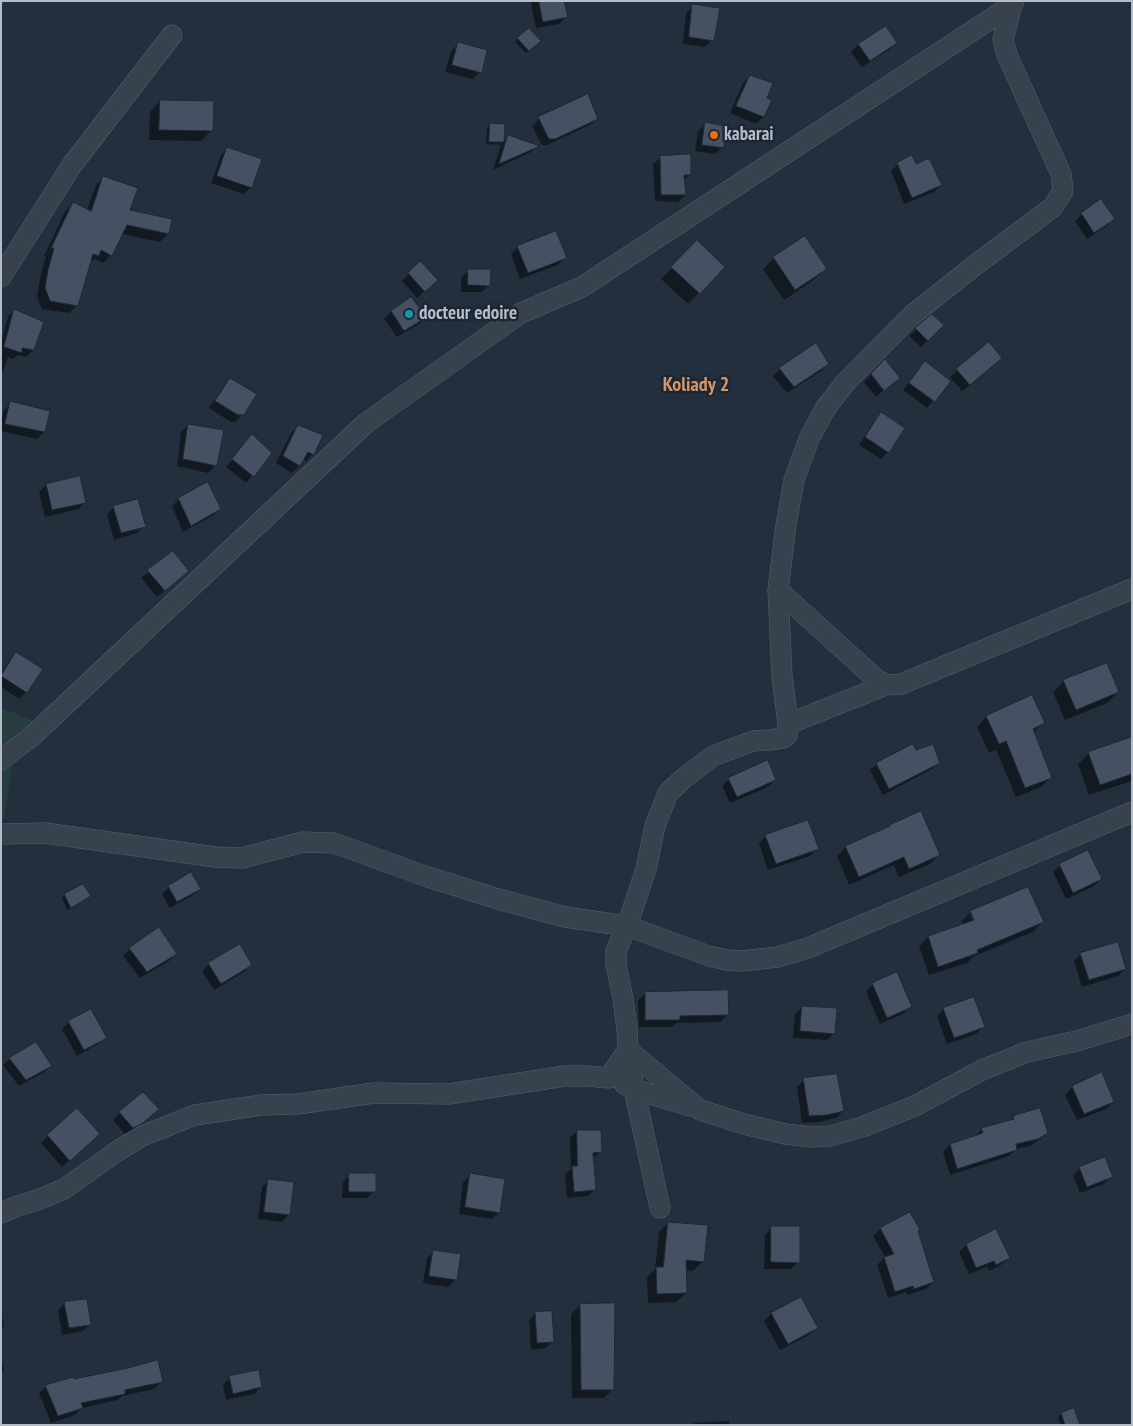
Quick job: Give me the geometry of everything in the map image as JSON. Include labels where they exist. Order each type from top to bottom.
[{"type":"street","points":[[660,1208],[634,1089],[623,999],[616,964],[616,951],[627,926],[646,868],[655,826],[668,793],[713,756],[754,741],[783,738],[787,734],[788,724],[782,676],[778,590],[794,480],[810,438],[825,409],[845,383],[911,316],[1053,207],[1063,191],[1061,174],[1006,55],[1003,39],[1013,3]]},
{"type":"street","points":[[1,760],[30,738],[366,424],[521,313],[582,287],[1013,3]]},
{"type":"street","points":[[1,277],[72,165],[172,35]]},
{"type":"street","points":[[788,724],[886,685],[901,684],[1132,589]]},
{"type":"street","points":[[778,590],[876,679],[886,685]]},
{"type":"street","points":[[1,834],[45,833],[215,857],[242,858],[303,842],[334,843],[424,876],[498,899],[565,917],[627,926],[709,956],[742,961],[778,956],[808,948],[1132,812]]},
{"type":"street","points":[[1,1213],[64,1189],[142,1136],[195,1115],[262,1105],[298,1104],[374,1093],[450,1094],[565,1076],[587,1076],[609,1078],[634,1089],[744,1124],[785,1134],[812,1137],[830,1136],[862,1127],[915,1106],[982,1070],[1027,1052],[1077,1041],[1132,1024]]},
{"type":"street","points":[[609,1078],[628,1050]]},
{"type":"street","points":[[628,1050],[700,1110]]},
{"type":"green space","points":[[1,708],[49,726],[13,760],[4,819],[1,821]]},
{"type":"building","points":[[539,1],[564,1],[568,17],[543,22]]},
{"type":"building","points":[[692,4],[720,8],[714,41],[689,37]]},
{"type":"building","points":[[886,26],[897,43],[870,61],[858,44]]},
{"type":"building","points":[[529,28],[541,41],[529,51],[517,38]]},
{"type":"building","points":[[458,42],[487,50],[482,73],[452,65]]},
{"type":"building","points":[[750,75],[773,83],[767,98],[772,100],[764,117],[736,106]]},
{"type":"building","points":[[588,94],[598,119],[555,139],[549,139],[538,117]]},
{"type":"building","points":[[160,100],[214,101],[213,131],[159,130]]},
{"type":"building","name":"kabarai","points":[[705,122],[725,126],[724,148],[702,145]]},
{"type":"building","points":[[490,123],[505,124],[504,142],[489,142]]},
{"type":"building","points":[[508,135],[540,146],[499,164]]},
{"type":"building","points":[[227,147],[262,159],[252,188],[217,176]]},
{"type":"building","points":[[691,154],[691,175],[684,175],[686,195],[661,195],[660,156]]},
{"type":"building","points":[[912,155],[916,164],[929,158],[942,185],[912,198],[897,163]]},
{"type":"building","points":[[103,176],[138,188],[130,210],[172,219],[169,234],[127,225],[112,256],[101,250],[99,256],[93,254],[78,306],[50,301],[45,288],[54,248],[51,248],[73,202],[91,211]]},
{"type":"building","points":[[1101,199],[1115,219],[1094,233],[1081,213]]},
{"type":"building","points":[[556,231],[567,258],[528,273],[517,246]]},
{"type":"building","points":[[805,236],[827,269],[795,290],[773,257]]},
{"type":"building","points":[[697,240],[725,267],[700,294],[671,267]]},
{"type":"building","points":[[420,261],[438,280],[425,292],[408,273]]},
{"type":"building","points":[[468,269],[491,269],[490,286],[468,285]]},
{"type":"building","name":"docteur edoire","points":[[411,297],[427,317],[404,331],[391,311]]},
{"type":"building","points":[[14,309],[44,322],[34,350],[22,348],[22,353],[4,347]]},
{"type":"building","points":[[932,314],[944,325],[928,341],[915,328]]},
{"type":"building","points":[[989,342],[1002,358],[970,385],[956,369]]},
{"type":"building","points":[[816,343],[829,364],[794,387],[779,368]]},
{"type":"building","points":[[885,359],[900,378],[884,391],[871,374]]},
{"type":"building","points":[[925,361],[951,381],[935,402],[909,383]]},
{"type":"building","points":[[230,378],[257,394],[244,415],[238,415],[215,401]]},
{"type":"building","points":[[10,401],[50,411],[45,432],[5,424]]},
{"type":"building","points":[[881,412],[905,428],[889,453],[865,437]]},
{"type":"building","points":[[188,424],[224,430],[217,466],[183,459]]},
{"type":"building","points":[[298,425],[323,435],[314,455],[308,452],[300,466],[283,456]]},
{"type":"building","points":[[252,434],[272,453],[254,477],[232,459]]},
{"type":"building","points":[[80,476],[86,503],[52,510],[46,484]]},
{"type":"building","points":[[208,482],[221,509],[191,526],[178,498]]},
{"type":"building","points":[[138,499],[146,527],[121,533],[113,506]]},
{"type":"building","points":[[173,551],[189,571],[165,591],[147,570]]},
{"type":"building","points":[[16,652],[43,669],[27,693],[1,676]]},
{"type":"building","points":[[1107,663],[1119,692],[1076,710],[1063,680]]},
{"type":"building","points":[[1032,695],[1045,723],[1033,729],[1052,778],[1025,788],[1006,741],[999,744],[986,716]]},
{"type":"building","points":[[1132,737],[1132,774],[1100,785],[1088,752]]},
{"type":"building","points":[[913,744],[916,750],[933,744],[940,763],[889,789],[876,763]]},
{"type":"building","points":[[768,760],[776,780],[737,797],[728,778]]},
{"type":"building","points":[[921,811],[940,855],[909,869],[904,857],[859,877],[845,846]]},
{"type":"building","points":[[808,820],[819,849],[776,864],[765,835]]},
{"type":"building","points":[[1088,850],[1102,879],[1073,893],[1059,864]]},
{"type":"building","points":[[191,872],[201,889],[177,902],[168,886]]},
{"type":"building","points":[[83,884],[91,896],[71,908],[64,894]]},
{"type":"building","points":[[1028,887],[1044,922],[977,950],[978,953],[938,967],[928,936],[974,920],[970,911]]},
{"type":"building","points":[[159,927],[177,954],[147,972],[129,948]]},
{"type":"building","points":[[1118,942],[1126,969],[1089,980],[1080,953]]},
{"type":"building","points":[[240,944],[252,965],[221,984],[208,963]]},
{"type":"building","points":[[897,972],[912,1007],[887,1018],[872,983]]},
{"type":"building","points":[[728,990],[729,1015],[680,1016],[680,1020],[645,1020],[645,992]]},
{"type":"building","points":[[974,997],[985,1027],[954,1038],[943,1008]]},
{"type":"building","points":[[802,1006],[837,1008],[835,1034],[800,1031]]},
{"type":"building","points":[[91,1009],[107,1038],[84,1050],[68,1021]]},
{"type":"building","points":[[36,1042],[52,1066],[26,1080],[9,1058]]},
{"type":"building","points":[[1102,1072],[1114,1102],[1084,1114],[1072,1086]]},
{"type":"building","points":[[837,1074],[844,1111],[827,1115],[809,1116],[803,1078]]},
{"type":"building","points":[[143,1092],[159,1109],[143,1123],[133,1128],[119,1112]]},
{"type":"building","points":[[77,1108],[100,1134],[70,1161],[47,1135]]},
{"type":"building","points":[[1040,1108],[1048,1133],[1038,1139],[1016,1144],[1017,1150],[957,1169],[950,1144],[983,1133],[981,1128],[1014,1119],[1013,1116]]},
{"type":"building","points":[[577,1130],[601,1130],[602,1152],[593,1153],[596,1190],[574,1192],[572,1166],[577,1166]]},
{"type":"building","points":[[1105,1157],[1113,1177],[1087,1187],[1079,1167]]},
{"type":"building","points":[[349,1173],[376,1173],[376,1192],[349,1192]]},
{"type":"building","points":[[470,1173],[505,1179],[500,1213],[465,1207]]},
{"type":"building","points":[[268,1179],[294,1182],[290,1215],[264,1212]]},
{"type":"building","points":[[910,1212],[920,1230],[918,1231],[934,1282],[914,1289],[913,1286],[895,1292],[884,1257],[894,1254],[880,1228]]},
{"type":"building","points":[[668,1222],[708,1225],[704,1262],[686,1260],[687,1293],[657,1294],[656,1267],[663,1267]]},
{"type":"building","points":[[771,1226],[800,1226],[800,1263],[771,1262]]},
{"type":"building","points":[[996,1229],[1010,1258],[996,1265],[994,1261],[976,1268],[966,1244]]},
{"type":"building","points":[[433,1250],[461,1254],[457,1280],[429,1276]]},
{"type":"building","points":[[801,1297],[818,1328],[788,1344],[771,1313]]},
{"type":"building","points":[[87,1299],[91,1325],[69,1328],[64,1302]]},
{"type":"building","points":[[615,1303],[614,1390],[581,1390],[580,1304]]},
{"type":"building","points":[[552,1311],[554,1342],[537,1343],[535,1312]]},
{"type":"building","points":[[158,1360],[163,1382],[125,1390],[125,1394],[81,1403],[83,1408],[58,1416],[45,1385],[73,1377],[74,1379]]},
{"type":"building","points":[[259,1370],[262,1387],[233,1394],[229,1376]]},
{"type":"building","points":[[1074,1408],[1080,1425],[1065,1425],[1061,1413]]},
{"type":"place","name":"kabarai","points":[[714,135]]},
{"type":"place","name":"docteur edoire","points":[[409,314]]},
{"type":"district","name":"Koliady 2","points":[[696,385]]}]
